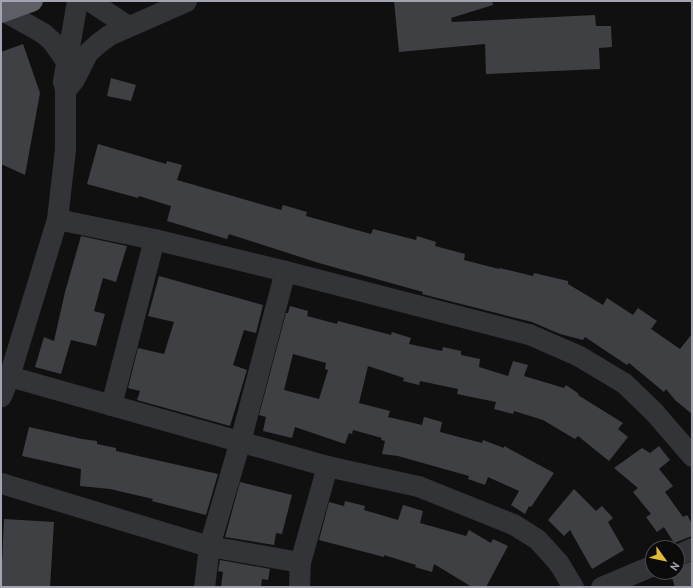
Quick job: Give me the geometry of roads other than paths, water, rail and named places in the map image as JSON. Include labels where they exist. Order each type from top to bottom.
[{"type":"highway","points":[[2,12],[32,1]]},
{"type":"street","points":[[1,396],[10,376],[57,219],[65,149],[65,89],[63,80],[77,1]]},
{"type":"street","points":[[90,1],[128,26]]},
{"type":"street","points":[[65,89],[74,79],[88,53],[109,35],[186,1]]},
{"type":"street","points":[[2,12],[43,33],[52,41],[66,61]]},
{"type":"street","points":[[57,219],[154,239],[529,334],[579,356],[624,383],[654,412],[692,456]]},
{"type":"street","points":[[111,405],[154,239]]},
{"type":"street","points":[[204,587],[209,546],[240,441],[285,271]]},
{"type":"street","points":[[10,376],[327,466],[418,486],[513,524],[537,539],[558,562],[573,587]]},
{"type":"street","points":[[299,587],[300,562],[327,466]]},
{"type":"street","points":[[1,483],[209,546],[300,562]]},
{"type":"street","points":[[601,587],[645,568]]}]
